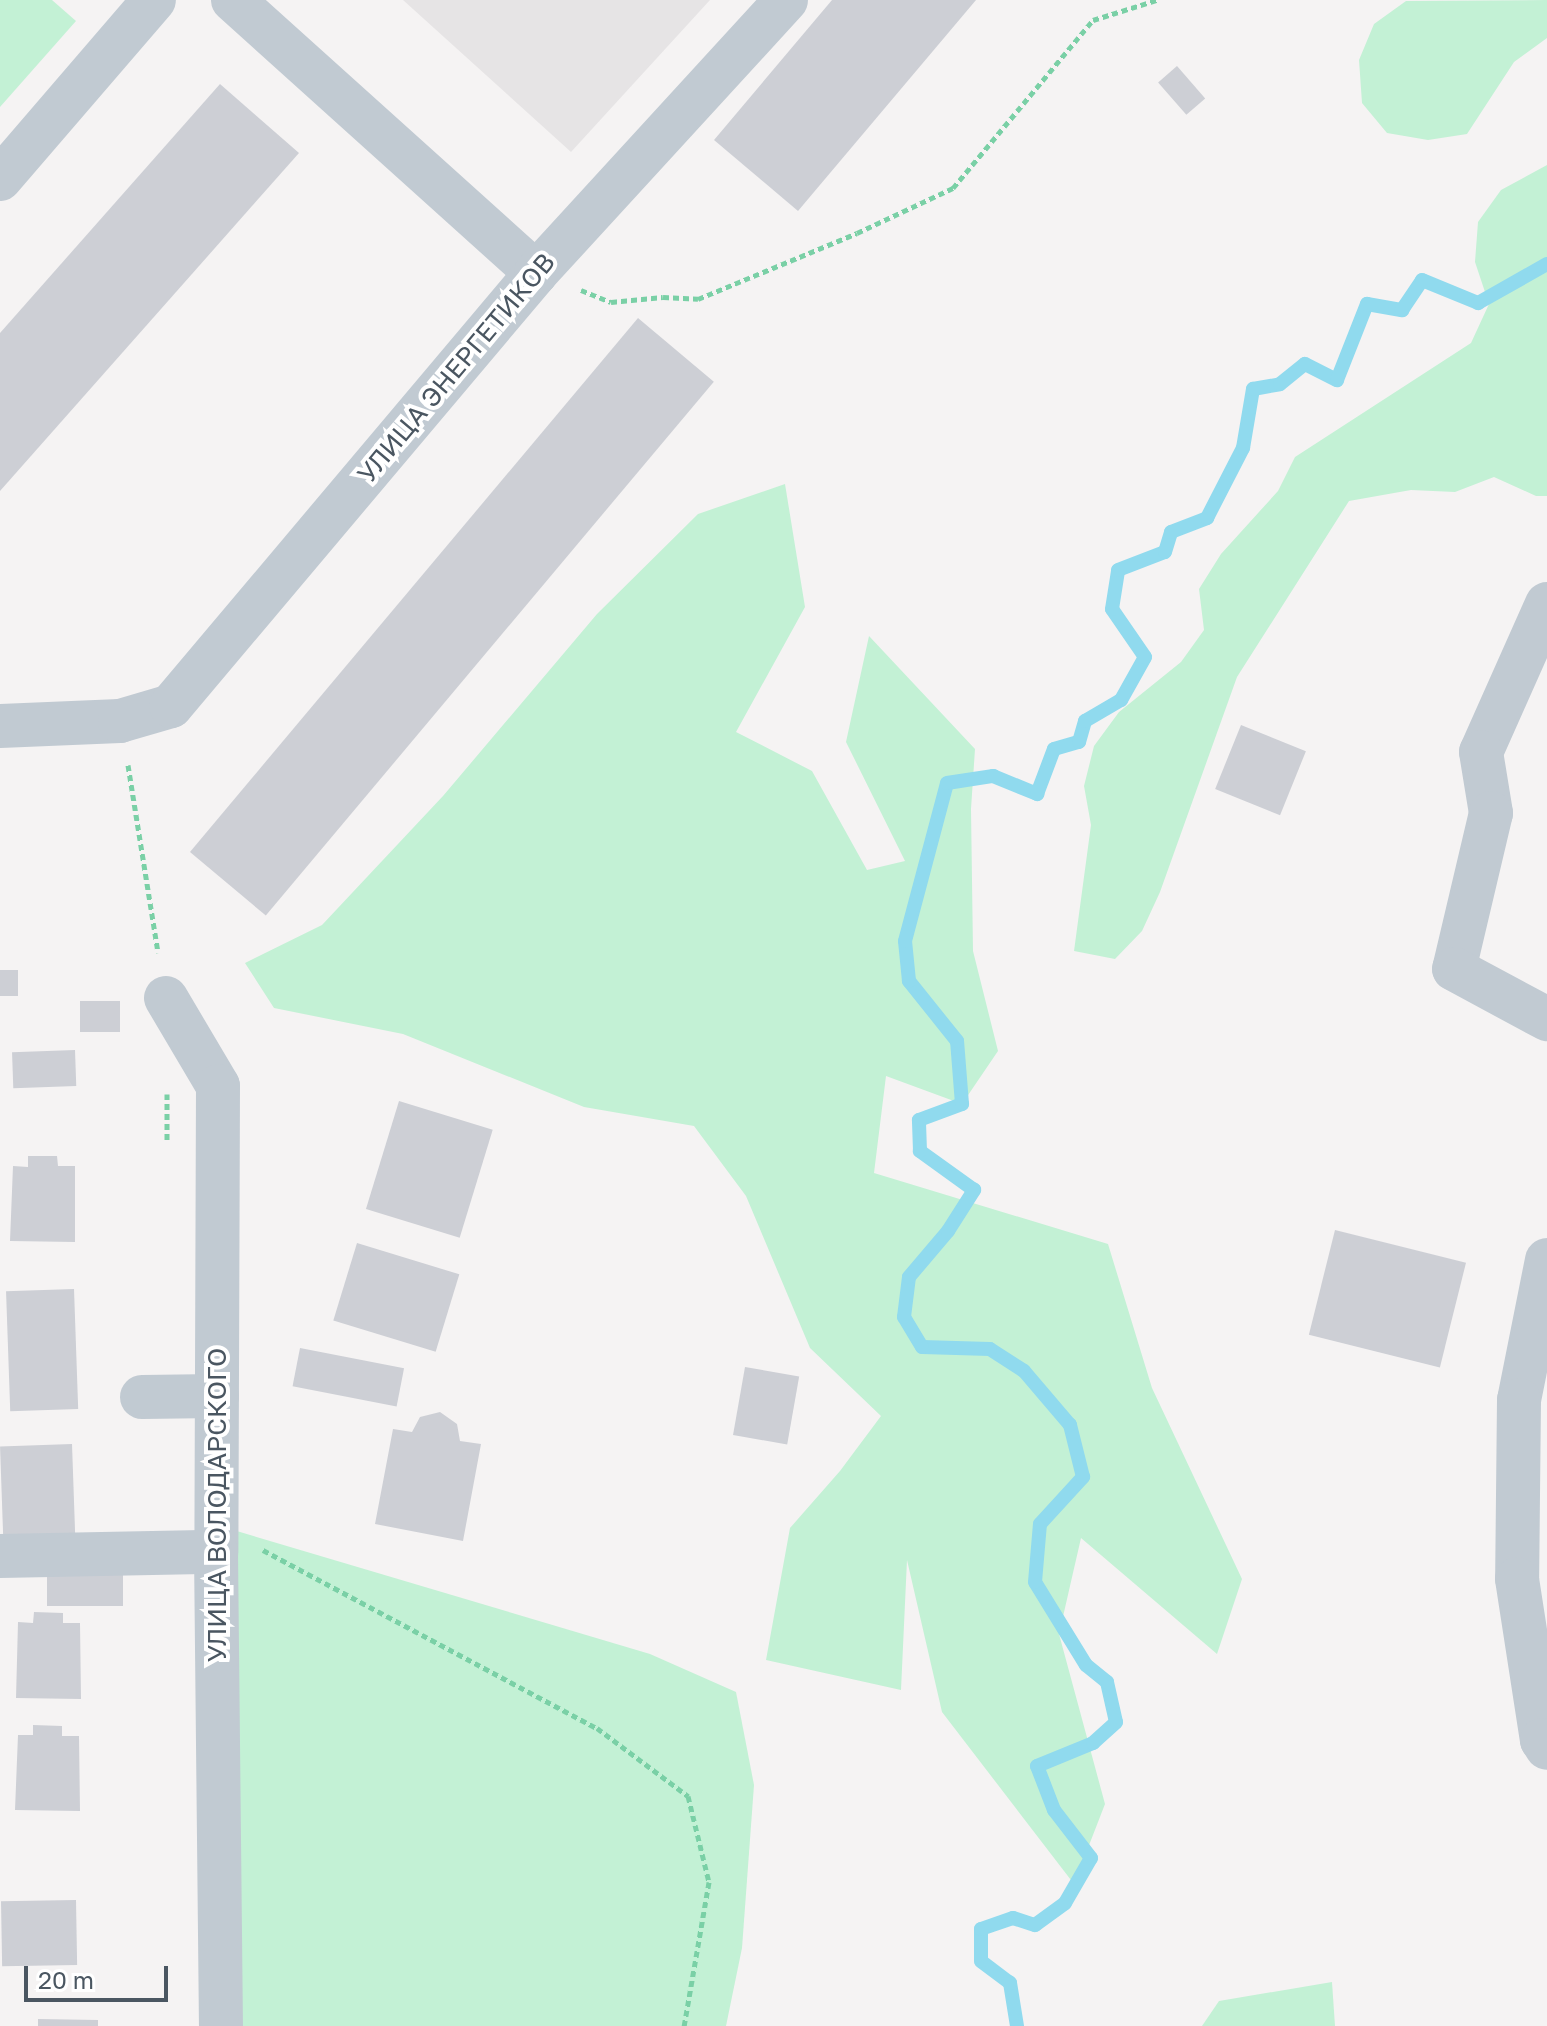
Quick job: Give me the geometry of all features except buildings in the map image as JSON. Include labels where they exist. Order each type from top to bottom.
[{"type":"street","points":[[0,179],[154,0]]},
{"type":"street","points":[[233,0],[536,273]]},
{"type":"street","name":"УЛИЦА ЭНЕРГЕТИКОВ","points":[[0,726],[120,721],[171,706],[536,273],[786,0]]},
{"type":"street","points":[[1547,604],[1481,752],[1491,813],[1454,969],[1547,1019]]},
{"type":"street","name":"УЛИЦА ВОЛОДАРСКОГО","points":[[166,998],[218,1086],[216,1539],[221,2026]]},
{"type":"street","points":[[1547,1260],[1519,1400],[1517,1579],[1542,1740],[1547,1748]]},
{"type":"street","points":[[142,1397],[217,1396]]},
{"type":"street","points":[[0,1556],[216,1539]]},
{"type":"path","points":[[536,273],[611,302],[663,297],[698,299],[857,233],[953,188],[1093,20],[1157,0]]},
{"type":"path","points":[[216,1539],[597,1728],[688,1796],[709,1882],[684,2026]]},
{"type":"shaded area","points":[[403,0],[710,0],[571,152]]},
{"type":"green space","points":[[0,0],[52,0],[76,21],[0,107]]},
{"type":"green space","points":[[1547,0],[1547,38],[1514,62],[1467,134],[1428,140],[1387,133],[1362,103],[1359,60],[1374,24],[1406,1]]},
{"type":"green space","points":[[1547,165],[1547,496],[1536,496],[1494,477],[1455,492],[1411,490],[1349,501],[1237,677],[1160,892],[1142,931],[1115,959],[1074,951],[1091,825],[1084,786],[1094,746],[1119,712],[1181,662],[1204,630],[1199,589],[1221,554],[1278,491],[1295,457],[1471,343],[1489,304],[1475,262],[1478,222],[1501,190]]},
{"type":"green space","points":[[785,484],[805,607],[736,732],[812,771],[867,870],[905,861],[846,742],[869,636],[975,749],[971,809],[973,951],[998,1051],[962,1104],[886,1076],[874,1173],[1108,1244],[1152,1388],[1242,1579],[1217,1654],[1081,1538],[1059,1634],[1105,1804],[1074,1884],[942,1712],[907,1560],[901,1690],[766,1660],[790,1528],[840,1471],[881,1416],[810,1348],[746,1196],[694,1126],[584,1107],[403,1034],[274,1008],[245,963],[322,925],[443,796],[597,614],[698,514]]},
{"type":"green space","points":[[230,1529],[650,1654],[736,1692],[754,1785],[742,1948],[726,2026],[225,2026]]},
{"type":"green space","points":[[1332,1982],[1335,2026],[1202,2026],[1219,2001]]},
{"type":"waterway","points":[[1017,2026],[1010,1983],[981,1961],[981,1929],[1013,1918],[1035,1925],[1065,1903],[1091,1858],[1054,1810],[1037,1766],[1093,1743],[1116,1722],[1107,1682],[1086,1665],[1035,1582],[1040,1524],[1083,1477],[1070,1425],[1024,1371],[990,1349],[922,1347],[904,1317],[909,1277],[948,1231],[974,1190],[920,1151],[919,1120],[962,1104],[957,1041],[909,981],[905,941],[947,783],[993,776],[1037,794],[1054,749],[1079,742],[1085,721],[1121,700],[1145,657],[1112,609],[1118,570],[1165,552],[1171,532],[1207,518],[1243,448],[1253,389],[1280,384],[1305,364],[1337,380],[1367,304],[1402,310],[1422,280],[1478,303],[1547,264]]}]
